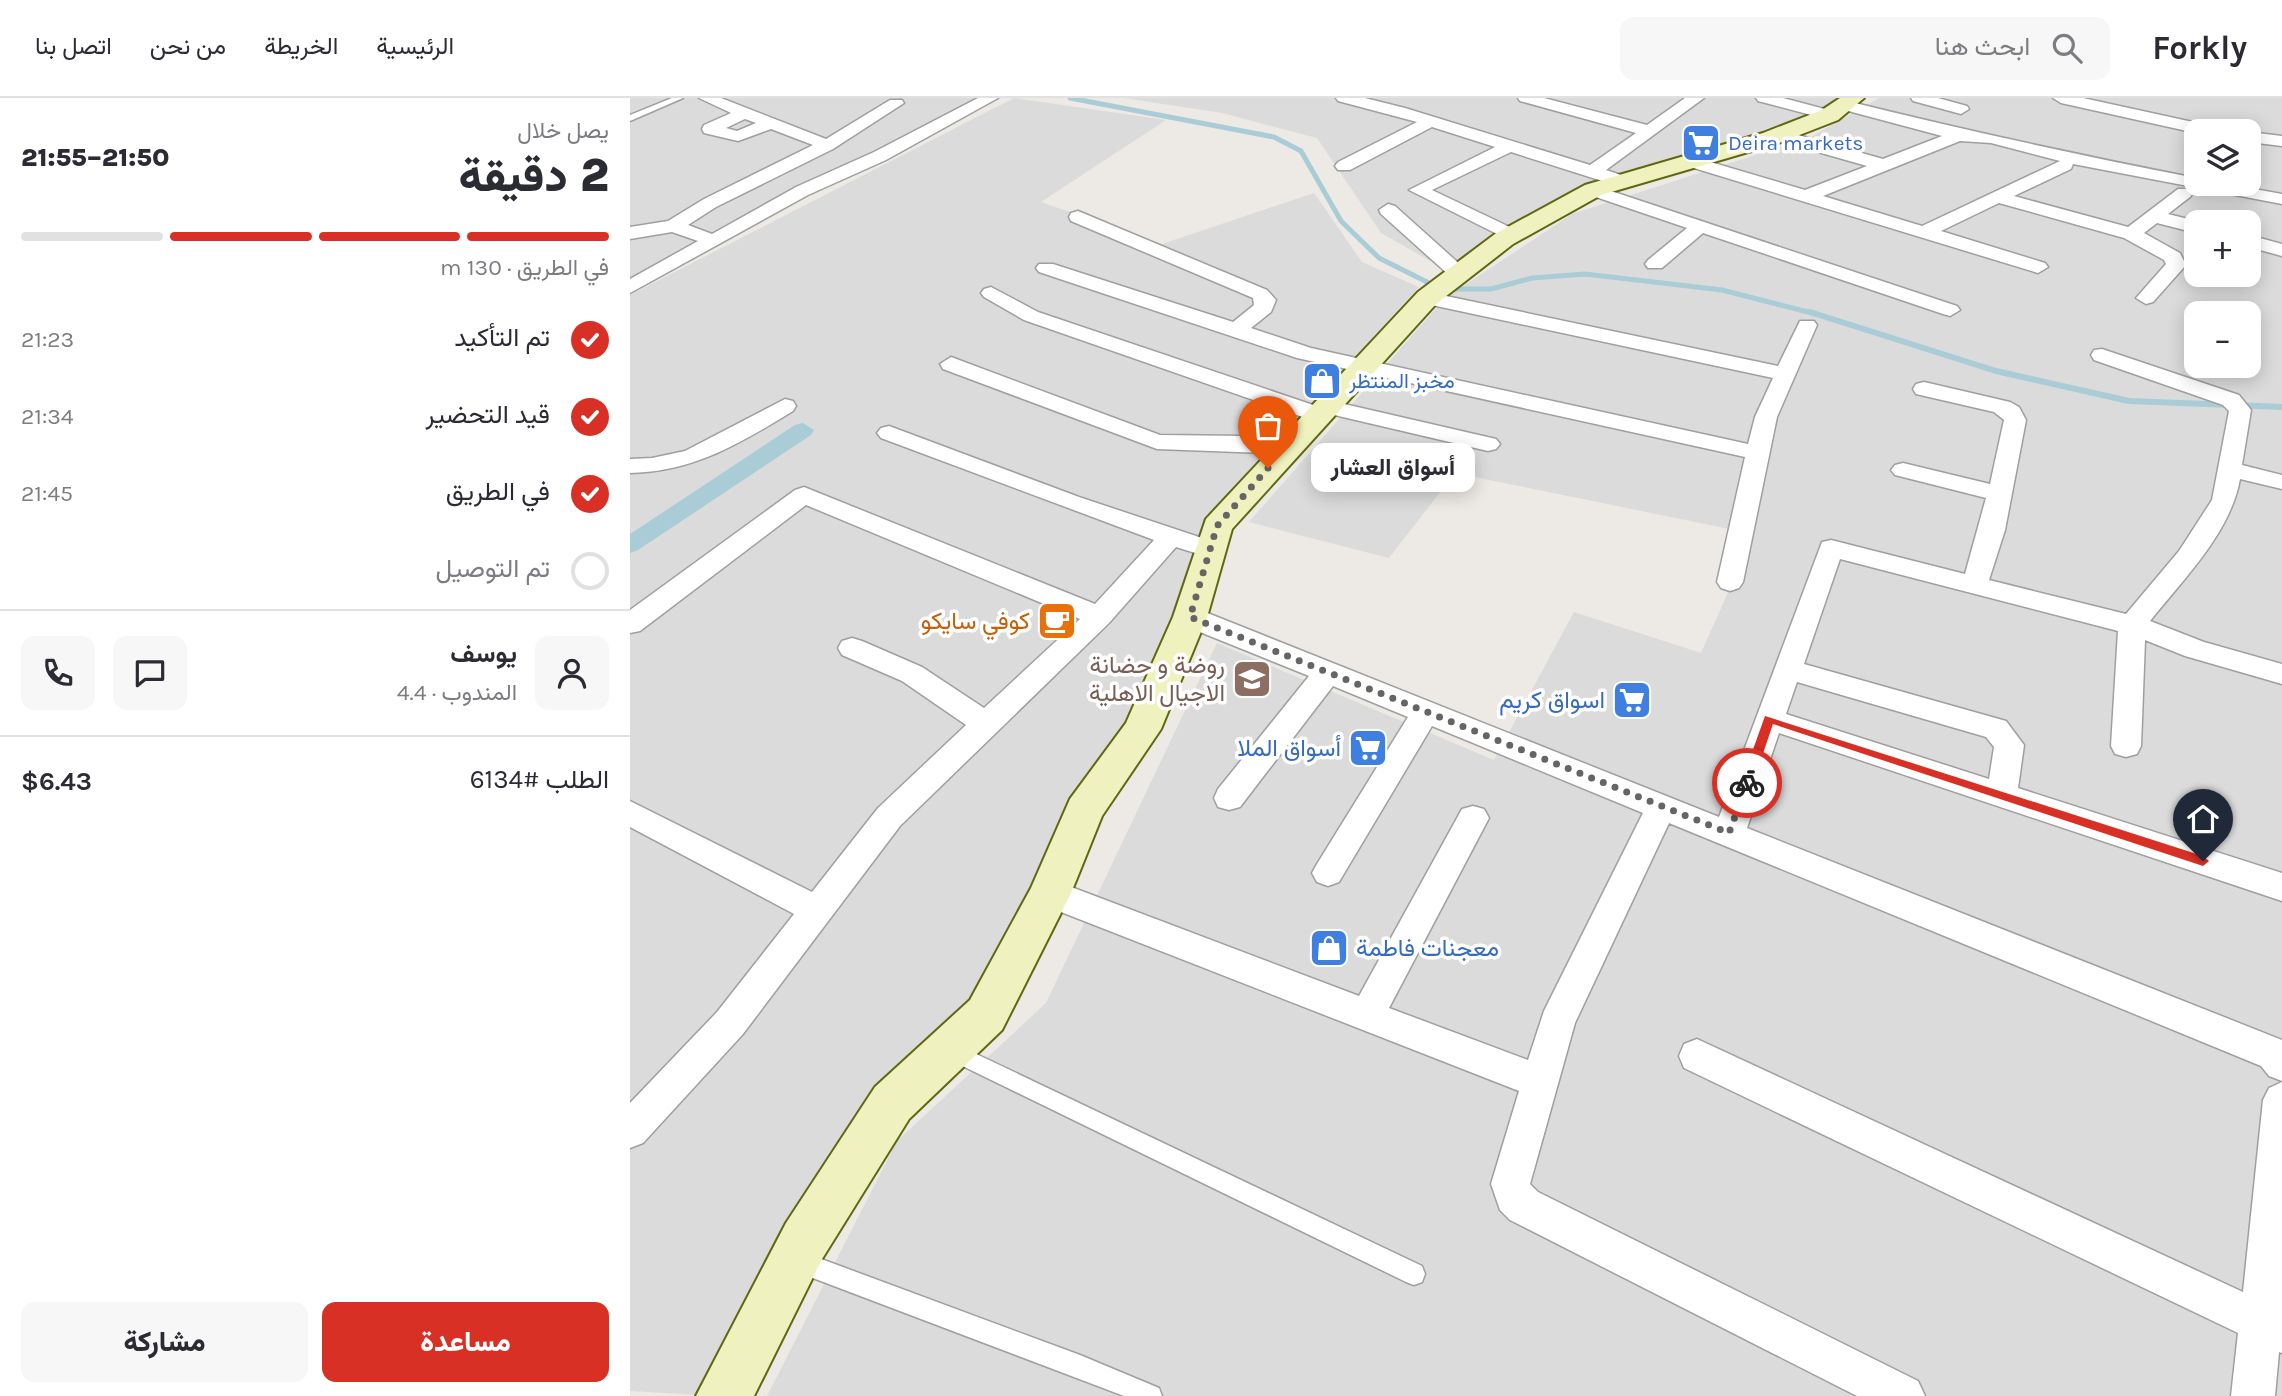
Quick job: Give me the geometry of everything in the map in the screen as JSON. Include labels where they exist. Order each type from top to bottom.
[{"type":"street","points":[[707,98],[827,145]]},
{"type":"street","points":[[630,287],[712,240],[990,98]]},
{"type":"street","points":[[1344,98],[1399,111],[1510,146],[1603,181],[1700,226],[1950,310]]},
{"type":"street","points":[[1399,111],[1426,98]]},
{"type":"street","points":[[1526,98],[1649,131]]},
{"type":"street","points":[[724,1396],[795,1260],[892,1103],[986,1015],[1050,893],[1084,810],[1142,729],[1190,617],[1217,526],[1285,449],[1427,298],[1457,272],[1511,235],[1603,181],[1649,131],[1696,98]]},
{"type":"street","points":[[1764,98],[1842,106],[1953,134],[1992,138],[2184,185]]},
{"type":"street","points":[[1919,98],[1961,109]]},
{"type":"street","points":[[2062,98],[2184,125]]},
{"type":"street","points":[[630,233],[673,226],[710,203],[827,145],[896,103]]},
{"type":"street","points":[[1603,181],[1690,161],[1777,135],[1842,106]]},
{"type":"street","points":[[744,113],[710,129],[738,136],[769,124]]},
{"type":"street","points":[[1344,166],[1431,121]]},
{"type":"street","points":[[1807,196],[1954,137],[1953,134]]},
{"type":"street","points":[[1777,135],[1884,165]]},
{"type":"street","points":[[2261,138],[2282,141]]},
{"type":"street","points":[[1510,146],[1418,190],[1511,235]]},
{"type":"street","points":[[1690,161],[2038,267]]},
{"type":"street","points":[[1924,232],[2065,165]]},
{"type":"street","points":[[2131,234],[2184,194]]},
{"type":"street","points":[[2255,196],[2282,200]]},
{"type":"street","points":[[1998,197],[2131,234],[2174,257],[2176,265],[2146,298]]},
{"type":"street","points":[[1388,210],[1457,272]]},
{"type":"street","points":[[2154,216],[2184,224]]},
{"type":"street","points":[[1078,217],[1238,282],[1260,294],[1266,300],[1264,308],[1235,331]]},
{"type":"street","points":[[673,226],[712,240]]},
{"type":"street","points":[[1656,264],[1700,226]]},
{"type":"street","points":[[2261,244],[2282,250]]},
{"type":"street","points":[[1046,268],[1305,353],[1758,453]]},
{"type":"street","points":[[991,293],[1031,316],[1323,411],[1488,444]]},
{"type":"street","points":[[1427,298],[1786,374]]},
{"type":"street","points":[[1730,582],[1766,417],[1807,325]]},
{"type":"street","points":[[2102,355],[2235,405],[2231,469],[2224,500],[2212,522],[2132,625],[2126,746]]},
{"type":"street","points":[[951,364],[1157,442],[1245,443],[1285,449]]},
{"type":"street","points":[[1924,389],[2002,407],[2011,412],[2015,420],[1992,530],[1974,586]]},
{"type":"street","points":[[630,466],[676,464],[698,456],[785,406]]},
{"type":"street","points":[[889,433],[1059,498],[1208,550]]},
{"type":"street","points":[[2231,469],[2282,482]]},
{"type":"street","points":[[1903,470],[2000,494]]},
{"type":"street","points":[[630,624],[804,495],[1100,616]]},
{"type":"street","points":[[630,1130],[730,1023],[888,817],[1100,616],[1171,537]]},
{"type":"street","points":[[1729,833],[1831,548],[2132,625],[2195,649],[2282,674]]},
{"type":"street","points":[[1190,617],[1662,805],[2274,1054],[2282,1064]]},
{"type":"street","points":[[852,648],[912,674],[986,723]]},
{"type":"street","points":[[1787,669],[1996,729],[2009,745],[2002,795]]},
{"type":"street","points":[[1229,798],[1328,672]]},
{"type":"street","points":[[1328,873],[1426,711]]},
{"type":"street","points":[[1769,719],[2282,887]]},
{"type":"street","points":[[1662,805],[1557,1022],[1510,1184],[1514,1196],[1524,1206],[1903,1396]]},
{"type":"street","points":[[630,813],[817,910]]},
{"type":"street","points":[[1367,1015],[1474,818]]},
{"type":"street","points":[[1050,893],[1540,1082]]},
{"type":"street","points":[[1697,1056],[2271,1326]]},
{"type":"street","points":[[2253,1396],[2271,1326],[2282,1100]]},
{"type":"lane","points":[[630,118],[679,98]]},
{"type":"lane","points":[[949,1050],[1414,1274]]},
{"type":"lane","points":[[795,1260],[1080,1366],[1151,1396]]},
{"type":"shaded area","points":[[630,98],[987,98],[630,283]]},
{"type":"shaded area","points":[[1014,98],[1166,120],[1041,202],[1162,244],[1314,193],[1362,262],[1419,287],[1300,415],[1206,533],[1151,705],[1011,969],[717,1396],[630,1391],[630,295]]},
{"type":"shaded area","points":[[1124,98],[1855,98],[1786,134],[1553,204],[1448,271],[1381,233],[1317,138],[1222,113]]},
{"type":"shaded area","points":[[1879,98],[2282,98],[2282,1396],[767,1396],[897,1141],[1046,1003],[1217,643],[1494,760],[1574,612],[1701,653],[1754,534],[1455,473],[1389,558],[1249,522],[1444,299],[1572,214],[1811,137]]},
{"type":"waterway","points":[[1070,98],[1274,137],[1301,151],[1341,221],[1379,258],[1427,282]]},
{"type":"waterway","points":[[1448,289],[1491,289],[1532,278],[1585,274],[1722,290],[1816,314]]},
{"type":"waterway","points":[[1810,312],[1996,371],[2129,401],[2282,407]]},
{"type":"waterway","points":[[630,545],[803,430]]},
{"type":"way so far","points":[[1268,468],[1217,526],[1190,617],[1729,833],[1747,783]]},
{"type":"place","name":"Deira markets","points":[[1701,143]]},
{"type":"place","name":"مخبز المنتظر","points":[[1322,381]]},
{"type":"place","name":"أسواق العشار","points":[[1268,468]]},
{"type":"place","name":"كوفي سايكو","points":[[1057,621]]},
{"type":"place","name":"روضة و حضانة الاجيال الاهلية","points":[[1252,679]]},
{"type":"place","name":"اسواق كريم","points":[[1632,700]]},
{"type":"place","name":"أسواق الملا","points":[[1368,748]]},
{"type":"place","name":"معجنات فاطمة","points":[[1329,948]]},
{"type":"route","points":[[1747,783],[1769,719],[2203,861]]}]
